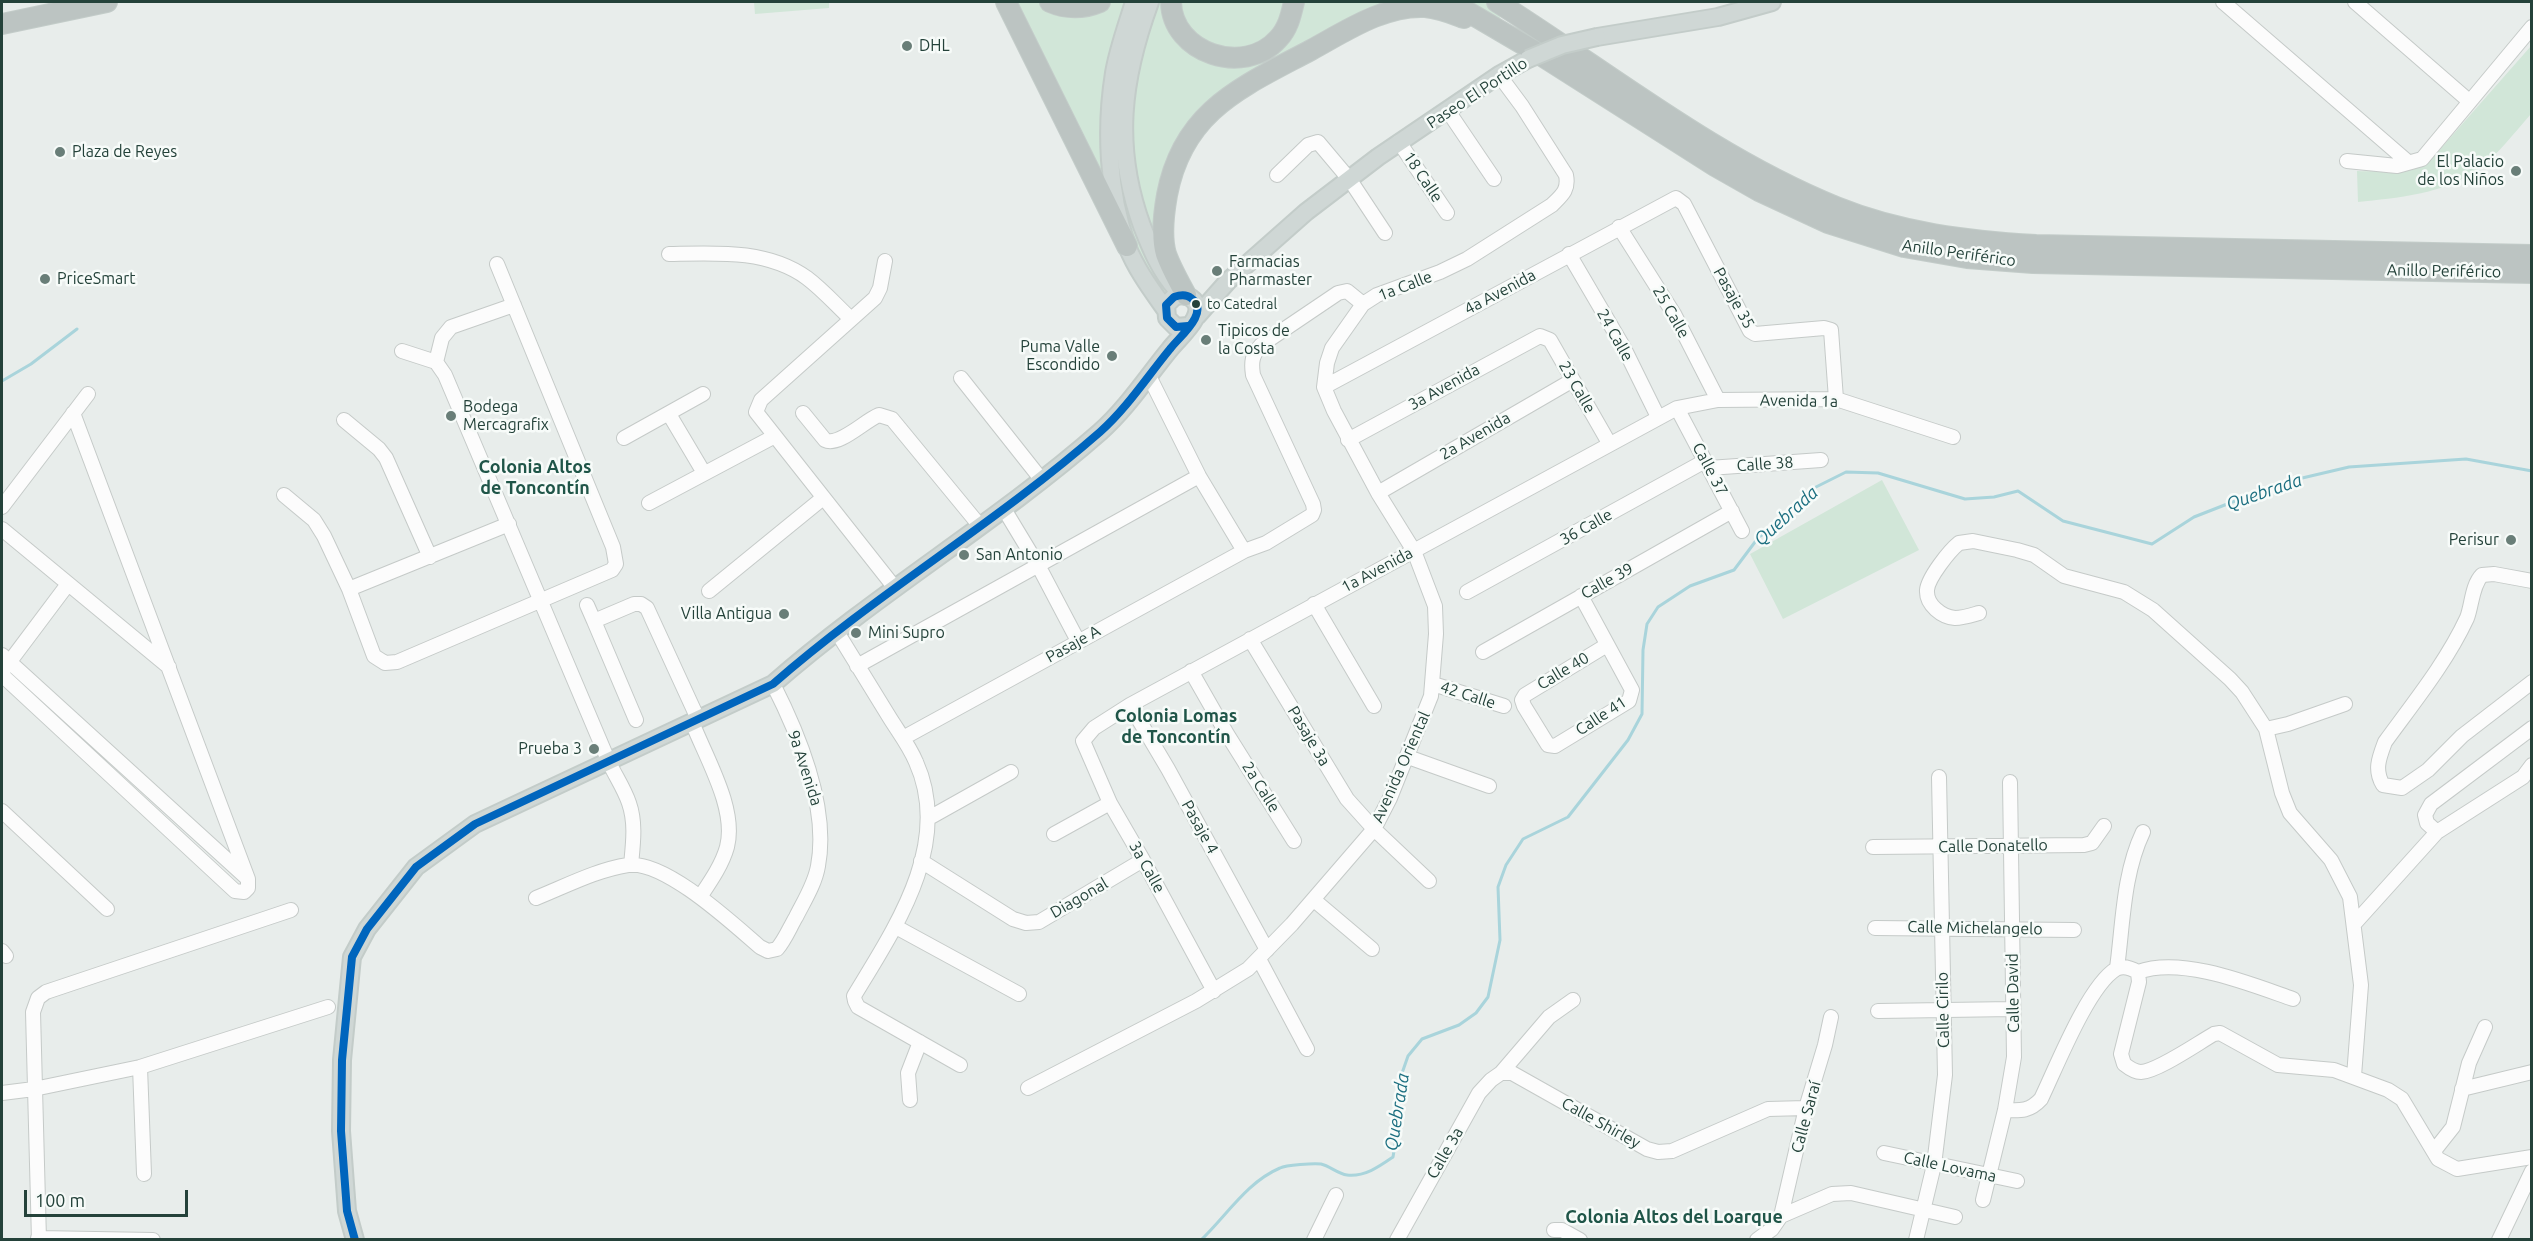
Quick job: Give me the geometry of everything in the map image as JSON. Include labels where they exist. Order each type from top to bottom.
[{"type":"highway","points":[[2,24],[106,2]]},
{"type":"highway","points":[[1006,2],[1127,246]]},
{"type":"highway","points":[[1050,2],[1072,8],[1100,2]]},
{"type":"highway","points":[[1171,2],[1171,8],[1180,30],[1197,48],[1229,59],[1254,56],[1278,40],[1290,19],[1294,2]]},
{"type":"highway","name":"Anillo Periférico","points":[[1451,2],[1706,161],[1759,191],[1828,223],[1904,247],[1967,258],[2033,263],[2532,273]]},
{"type":"highway","name":"Anillo Periférico","points":[[1497,2],[1676,120],[1770,177],[1837,208],[1908,229],[1972,241],[2036,245],[2532,255]]},
{"type":"highway","points":[[1186,296],[1166,253],[1164,211],[1170,178],[1183,147],[1199,121],[1219,103],[1243,87],[1344,32],[1390,12],[1424,7],[1442,10],[1504,33]]},
{"type":"main road","points":[[1134,2],[1114,70],[1108,113],[1115,197],[1127,246],[1140,273],[1176,327],[1193,321],[1197,305],[1166,278],[1151,249],[1130,194],[1124,149],[1123,112],[1128,74],[1136,39],[1150,2]]},
{"type":"main road","name":"Paseo El Portillo","points":[[355,1239],[347,1211],[341,1131],[345,1021],[350,969],[355,947],[416,867],[475,824],[773,684],[895,588],[1004,509],[1101,431],[1128,403],[1228,281],[1306,212],[1399,142],[1499,75],[1528,59],[1562,45],[1718,17],[1772,2]]},
{"type":"main road","name":"Paseo El Portillo","points":[[1186,296],[1228,281]]},
{"type":"main road","points":[[1154,369],[1171,299],[1186,296]]},
{"type":"street","points":[[2223,2],[2408,162]]},
{"type":"street","points":[[2355,2],[2469,101]]},
{"type":"street","points":[[2347,161],[2397,166],[2422,159],[2532,27]]},
{"type":"street","name":"1a Calle","points":[[1244,551],[1266,543],[1312,515],[1314,510],[1253,375],[1251,363],[1254,352],[1343,290],[1351,293],[1363,304],[1377,295],[1440,272],[1467,259],[1564,194],[1568,185],[1566,176],[1522,106],[1499,75]]},
{"type":"street","points":[[1448,111],[1494,178]]},
{"type":"street","points":[[1278,175],[1308,146],[1317,142],[1350,180],[1385,233]]},
{"type":"street","name":"18 Calle","points":[[1399,142],[1447,213]]},
{"type":"street","name":"4a Avenida","points":[[1324,387],[1676,198]]},
{"type":"street","name":"Pasaje 35","points":[[1676,198],[1684,204],[1750,331],[1755,334],[1831,330],[1836,399]]},
{"type":"street","name":"25 Calle","points":[[1619,227],[1674,314],[1718,400]]},
{"type":"street","points":[[669,254],[721,253],[771,261],[808,279],[851,319]]},
{"type":"street","name":"24 Calle","points":[[1569,254],[1624,348],[1658,417]]},
{"type":"street","points":[[885,261],[880,288],[875,298],[758,403],[757,416],[895,588]]},
{"type":"street","points":[[284,495],[314,520],[349,588],[374,656],[378,661],[391,664],[606,573],[616,564],[497,264]]},
{"type":"street","points":[[1324,387],[1326,363],[1332,348],[1363,304]]},
{"type":"street","points":[[436,362],[442,338],[451,327],[514,305]]},
{"type":"street","name":"23 Calle","points":[[1540,336],[1550,340],[1609,443]]},
{"type":"street","name":"3a Avenida","points":[[1348,440],[1540,336]]},
{"type":"street","points":[[402,351],[436,362],[445,375],[608,760],[629,802],[632,818],[631,865]]},
{"type":"street","points":[[1154,369],[1199,476],[1244,551]]},
{"type":"street","points":[[961,378],[1041,479]]},
{"type":"street","name":"2a Avenida","points":[[1378,493],[1573,380]]},
{"type":"street","name":"Avenida Oriental","points":[[1028,1088],[1214,992],[1263,954],[1314,900],[1374,829],[1408,756],[1431,696],[1436,634],[1435,606],[1414,550],[1348,440],[1324,387]]},
{"type":"street","points":[[2,507],[88,394]]},
{"type":"street","points":[[624,438],[703,394]]},
{"type":"street","name":"Avenida 1a","points":[[1677,408],[1718,400],[1836,399],[1953,437]]},
{"type":"street","name":"1a Avenida","points":[[1083,741],[1094,728],[1130,705],[1677,408]]},
{"type":"street","name":"Calle 37","points":[[1677,408],[1742,531]]},
{"type":"street","points":[[68,584],[3,666],[235,891],[244,892],[248,888],[248,879],[73,413]]},
{"type":"street","points":[[803,413],[825,440],[830,442],[838,441],[879,415],[892,419],[980,526]]},
{"type":"street","points":[[669,414],[704,473]]},
{"type":"street","points":[[344,420],[379,449],[386,458],[430,557]]},
{"type":"street","points":[[649,503],[775,436]]},
{"type":"street","name":"Calle 38","points":[[1707,465],[1821,460]]},
{"type":"street","name":"36 Calle","points":[[1467,592],[1707,465]]},
{"type":"street","points":[[857,666],[1039,567],[1199,476]]},
{"type":"street","points":[[709,591],[823,498]]},
{"type":"street","points":[[1004,509],[1039,567],[1078,640]]},
{"type":"street","name":"Calle 39","points":[[1483,652],[1732,511]]},
{"type":"street","points":[[349,588],[509,525]]},
{"type":"street","points":[[2,529],[169,667]]},
{"type":"street","points":[[1979,613],[1954,618],[1934,609],[1928,599],[1927,590],[1931,579],[1959,543],[1973,541],[2034,555],[2064,576],[2124,592],[2153,610],[2230,679],[2266,729],[2282,793],[2290,813],[2331,860],[2342,876],[2350,897],[2361,985],[2354,1076]]},
{"type":"street","name":"Pasaje A","points":[[903,738],[1244,551]]},
{"type":"street","points":[[2532,580],[2494,574],[2482,575],[2478,579],[2469,612],[2453,648],[2385,742],[2377,774],[2382,785],[2402,788],[2428,770],[2462,736],[2532,682]]},
{"type":"street","name":"Calle 41","points":[[1522,700],[1543,740],[1548,745],[1555,746],[1629,701],[1632,690],[1581,596]]},
{"type":"street","points":[[536,898],[594,874],[631,865],[660,873],[700,897],[718,868],[727,847],[728,825],[725,803],[695,721],[647,608],[641,603],[634,604],[594,621]]},
{"type":"street","points":[[1314,604],[1374,706]]},
{"type":"street","points":[[587,605],[636,720]]},
{"type":"street","points":[[837,632],[916,762],[926,791],[929,818],[921,861],[896,927],[854,996],[855,1001],[858,1007],[960,1065]]},
{"type":"street","name":"Pasaje 3a","points":[[1250,639],[1347,799],[1374,829],[1429,881]]},
{"type":"street","name":"Calle 40","points":[[1522,700],[1525,695],[1607,645]]},
{"type":"street","name":"2a Calle","points":[[1191,671],[1227,734],[1294,841]]},
{"type":"street","name":"9a Avenida","points":[[700,897],[760,947],[773,951],[782,944],[808,894],[818,868],[821,841],[819,810],[806,766],[773,684]]},
{"type":"street","name":"42 Calle","points":[[1433,684],[1504,706]]},
{"type":"street","name":"Pasaje 4","points":[[1130,705],[1168,769],[1263,954],[1306,1049]]},
{"type":"street","points":[[2266,729],[2345,705]]},
{"type":"street","points":[[2437,832],[2427,823],[2425,815],[2431,804],[2532,728]]},
{"type":"street","name":"3a Calle","points":[[1083,741],[1110,803],[1214,992]]},
{"type":"street","points":[[1408,756],[1489,786]]},
{"type":"street","points":[[2355,923],[2437,832],[2523,777],[2532,765]]},
{"type":"street","points":[[929,818],[1011,772]]},
{"type":"street","name":"Calle Cirilo","points":[[1916,1239],[1934,1165],[1945,1075],[1939,777]]},
{"type":"street","name":"Calle David","points":[[1983,1200],[2005,1110],[2014,1057],[2010,782]]},
{"type":"street","points":[[1054,834],[1110,803]]},
{"type":"street","points":[[2,811],[107,909]]},
{"type":"street","name":"Calle Donatello","points":[[1873,847],[2092,843],[2104,826]]},
{"type":"street","points":[[2117,969],[2128,879],[2136,846],[2143,832]]},
{"type":"street","name":"Diagonal","points":[[921,861],[998,911],[1026,923],[1039,922],[1143,860]]},
{"type":"street","points":[[1314,900],[1372,949]]},
{"type":"street","points":[[153,1239],[38,1239],[33,1012],[38,999],[46,992],[291,910]]},
{"type":"street","points":[[896,927],[1019,994]]},
{"type":"street","name":"Calle Michelangelo","points":[[1875,928],[2074,930]]},
{"type":"street","points":[[2005,1110],[2022,1111],[2033,1108],[2041,1099],[2094,994],[2117,969],[2126,967],[2138,972],[2150,968],[2162,968],[2221,974],[2293,999]]},
{"type":"street","points":[[2138,972],[2139,982],[2121,1054],[2124,1064],[2133,1070],[2141,1072],[2157,1067],[2214,1034],[2220,1033],[2278,1065],[2334,1070],[2354,1076],[2402,1099],[2438,1159],[2457,1169],[2532,1157]]},
{"type":"street","name":"Calle 3a","points":[[1397,1239],[1479,1093],[1491,1080],[1502,1073],[1542,1024],[1573,1000]]},
{"type":"street","points":[[2,1093],[34,1089],[140,1067],[328,1007]]},
{"type":"street","points":[[1878,1011],[2013,1009]]},
{"type":"street","name":"Calle Saraí","points":[[1781,1216],[1806,1108],[1825,1046],[1831,1017]]},
{"type":"street","points":[[2434,1151],[2453,1127],[2469,1063],[2485,1027]]},
{"type":"street","points":[[910,1100],[908,1072],[920,1042]]},
{"type":"street","points":[[140,1067],[144,1174]]},
{"type":"street","points":[[2462,1089],[2532,1072]]},
{"type":"street","name":"Calle Shirley","points":[[1502,1073],[1512,1073],[1630,1141],[1658,1152],[1672,1151],[1768,1109],[1806,1108]]},
{"type":"street","name":"Calle Lovama","points":[[1884,1153],[1988,1177],[2017,1181]]},
{"type":"street","points":[[2499,1239],[2532,1171]]},
{"type":"street","points":[[1757,1239],[1772,1229],[1781,1216],[1832,1194],[1851,1193],[1955,1217]]},
{"type":"street","points":[[1314,1239],[1336,1195]]},
{"type":"street","points":[[1554,1230],[1562,1230],[1580,1239]]},
{"type":"green space","points":[[754,2],[829,2],[829,8],[755,14]]},
{"type":"green space","points":[[1006,2],[1496,2],[1504,33],[1442,10],[1390,12],[1199,121],[1164,211],[1182,295],[1165,309]]},
{"type":"green space","points":[[2531,46],[2531,114],[2492,158],[2464,178],[2435,190],[2358,202],[2357,171],[2398,170],[2435,155]]},
{"type":"green space","points":[[1882,480],[1919,550],[1783,619],[1750,554]]},
{"type":"waterway","points":[[2,381],[31,364],[77,329]]},
{"type":"waterway","name":"Quebrada","points":[[1201,1240],[1247,1190],[1280,1168],[1300,1164],[1321,1164],[1344,1174],[1354,1175],[1372,1170],[1393,1157],[1399,1120],[1400,1079],[1408,1056],[1422,1039],[1459,1025],[1476,1013],[1488,997],[1500,940],[1498,887],[1506,865],[1523,839],[1568,817],[1628,740],[1642,714],[1643,650],[1647,624],[1658,607],[1690,586],[1734,570],[1758,538],[1810,490],[1846,472],[1878,473],[1965,499],[1994,497],[2018,491],[2063,521],[2152,544],[2194,517],[2281,483],[2349,467],[2466,459],[2532,471]]},
{"type":"transit line","points":[[355,1240],[347,1211],[341,1131],[342,1060],[352,957],[367,929],[416,867],[475,824],[773,684],[853,619],[1020,497],[1110,423],[1196,317],[1196,304],[1191,298],[1183,295],[1174,297],[1166,305],[1167,318],[1176,327],[1188,326]]},
{"type":"place","name":"DHL","points":[[907,46]]},
{"type":"place","name":"Plaza de Reyes","points":[[60,152]]},
{"type":"place","name":"El Palacio de los Niños","points":[[2516,171]]},
{"type":"place","name":"Farmacias Pharmaster","points":[[1217,271]]},
{"type":"place","name":"PriceSmart","points":[[45,279]]},
{"type":"place","name":"to Catedral","points":[[1196,304]]},
{"type":"place","name":"Tipicos de la Costa","points":[[1206,340]]},
{"type":"place","name":"Puma Valle Escondido","points":[[1112,356]]},
{"type":"place","name":"Bodega Mercagrafix","points":[[451,416]]},
{"type":"place","name":"Perisur","points":[[2511,540]]},
{"type":"place","name":"San Antonio","points":[[964,555]]},
{"type":"place","name":"Villa Antigua","points":[[784,614]]},
{"type":"place","name":"Mini Supro","points":[[856,633]]},
{"type":"place","name":"Prueba 3","points":[[594,749]]},
{"type":"district","name":"Colonia Altos de Toncontín","points":[[535,477]]},
{"type":"district","name":"Colonia Lomas de Toncontín","points":[[1176,726]]},
{"type":"district","name":"Colonia Altos del Loarque","points":[[1674,1217]]}]
